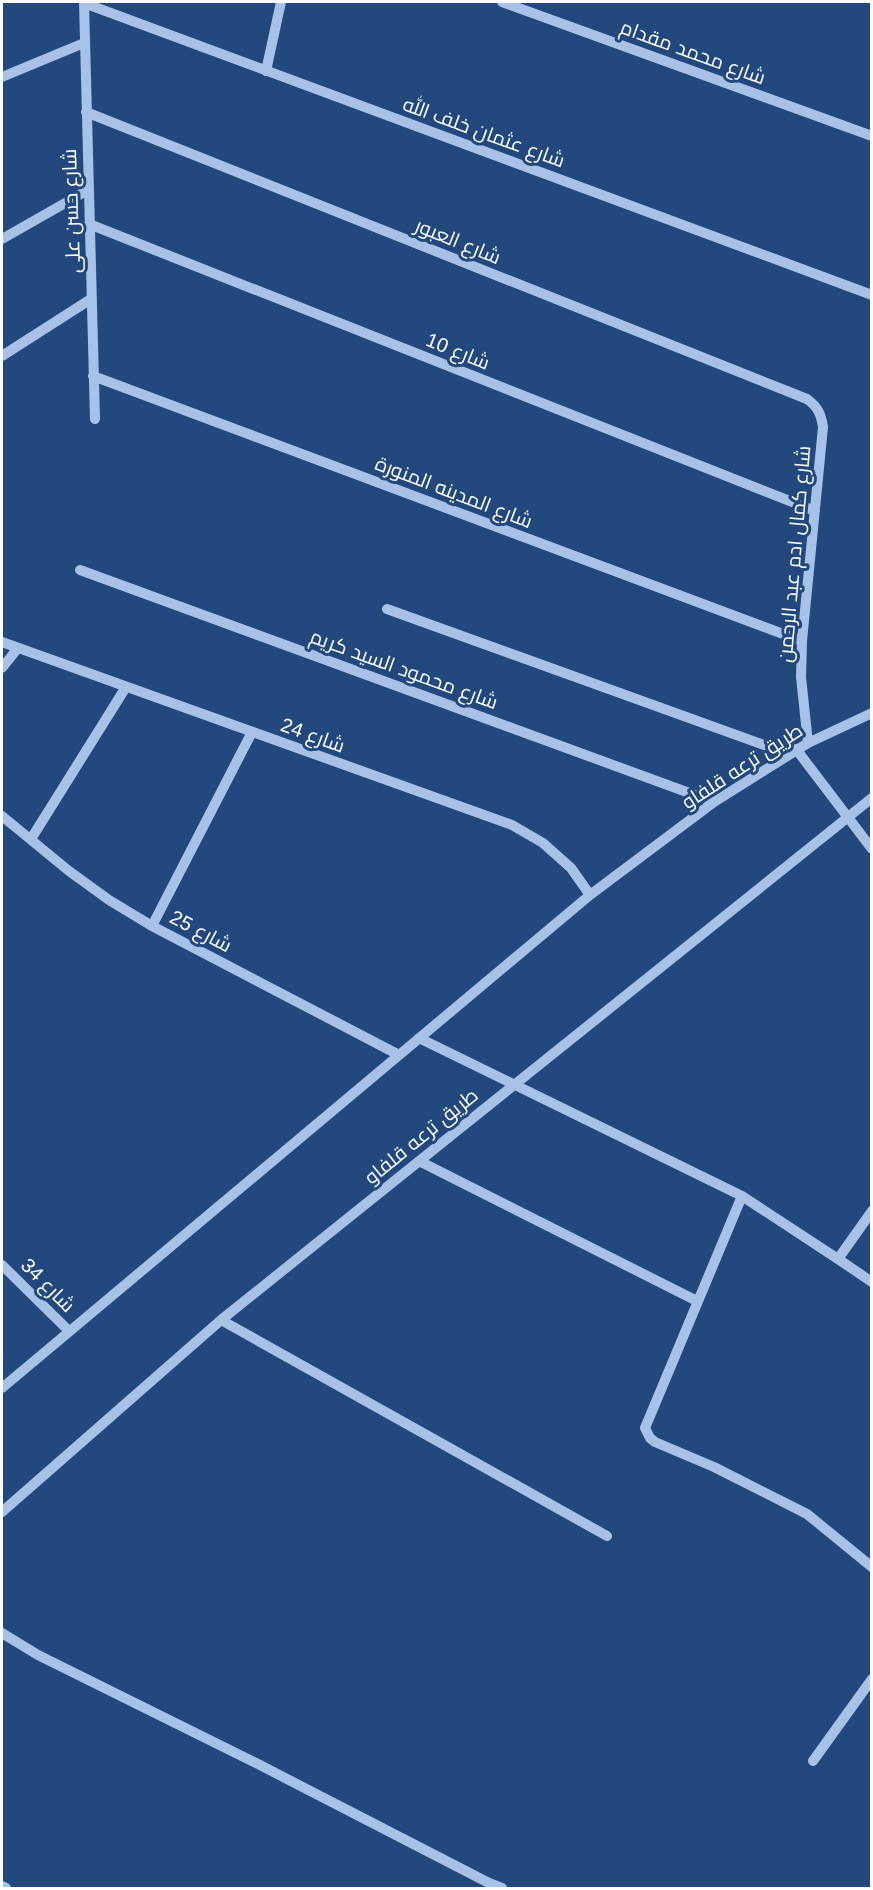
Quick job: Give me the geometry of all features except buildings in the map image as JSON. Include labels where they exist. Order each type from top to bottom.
[{"type":"street","name":"شارع عثمان خلف الله","points":[[84,2],[872,295]]},
{"type":"street","name":"شارع حسن على","points":[[84,2],[95,419]]},
{"type":"street","points":[[266,70],[281,2]]},
{"type":"street","name":"شارع محمد مقدام","points":[[502,2],[872,136]]},
{"type":"street","points":[[2,77],[84,43]]},
{"type":"street","name":"شارع العبور","points":[[86,112],[807,399],[816,406]]},
{"type":"street","points":[[2,239],[88,190]]},
{"type":"street","name":"شارع 10","points":[[89,224],[815,511]]},
{"type":"street","points":[[2,356],[91,298]]},
{"type":"street","name":"شارع المدينه المنورة","points":[[93,376],[802,641]]},
{"type":"street","name":"شارع كمال ادم عبد الرحمن","points":[[808,743],[801,677],[802,641],[823,427],[816,406]]},
{"type":"street","name":"شارع محمود السيد كريم","points":[[80,570],[714,802]]},
{"type":"street","points":[[387,609],[793,752],[872,849]]},
{"type":"street","name":"شارع 24","points":[[2,642],[512,825],[543,843],[571,868],[590,896]]},
{"type":"street","points":[[2,668],[18,648]]},
{"type":"street","points":[[31,839],[126,687]]},
{"type":"street","name":"طريق ترعه قلفاو","points":[[2,1388],[590,896],[714,802],[808,743],[872,712]]},
{"type":"street","points":[[152,926],[252,732]]},
{"type":"street","name":"طريق ترعه قلفاو","points":[[2,1512],[220,1320],[872,798]]},
{"type":"street","name":"شارع 25","points":[[2,816],[69,872],[152,926],[399,1055]]},
{"type":"street","points":[[419,1038],[742,1196],[872,1282]]},
{"type":"street","points":[[419,1161],[698,1300]]},
{"type":"street","points":[[742,1196],[645,1428],[647,1434],[655,1442],[714,1467],[807,1514],[872,1567]]},
{"type":"street","points":[[838,1260],[872,1211]]},
{"type":"street","name":"شارع 34","points":[[2,1265],[69,1331]]},
{"type":"street","points":[[220,1320],[607,1536]]},
{"type":"street","points":[[2,1633],[38,1655],[256,1763],[489,1884],[502,1888]]},
{"type":"street","points":[[813,1761],[872,1678]]},
{"type":"street","points":[[2,1886],[6,1888]]}]
